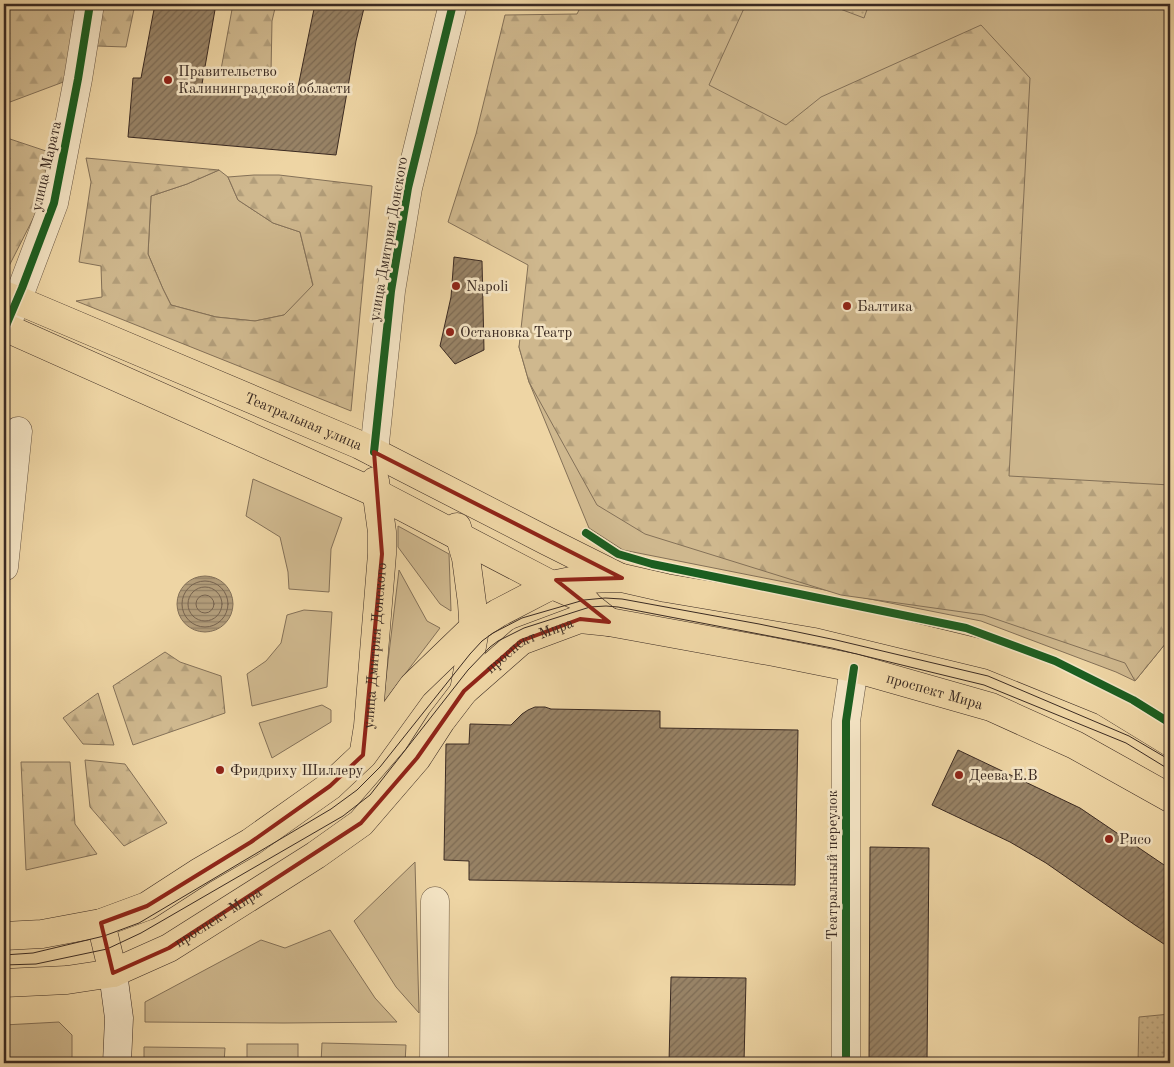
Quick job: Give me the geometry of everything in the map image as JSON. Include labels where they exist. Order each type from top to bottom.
[{"type":"main road","name":"Театральная улица","points":[[10,298],[360,445],[547,542],[622,578]]},
{"type":"main road","points":[[4,328],[376,493],[552,585],[580,597],[590,608],[609,622]]},
{"type":"main road","name":"улица Дмитрия Донского","points":[[363,755],[368,726],[382,554],[382,532],[376,493],[374,452]]},
{"type":"main road","points":[[447,490],[466,558],[472,603],[474,634],[464,691]]},
{"type":"main road","points":[[4,936],[42,934],[101,923],[147,906],[201,871],[251,842],[330,786],[363,755],[413,686],[474,629],[498,613],[552,585],[581,579],[622,578],[666,588],[819,614],[992,656],[1103,701],[1170,742]]},
{"type":"main road","name":"проспект Мира","points":[[4,983],[67,980],[113,973],[170,948],[316,855],[361,823],[417,758],[441,721],[464,691],[521,641],[580,619],[609,622],[854,668],[991,707],[1075,745],[1170,798]]},
{"type":"main road","points":[[101,923],[113,973]]},
{"type":"street","name":"улица Марата","points":[[4,328],[10,298],[54,203],[78,79],[90,4]]},
{"type":"street","name":"улица Дмитрия Донского","points":[[374,452],[391,291],[408,188],[453,4]]},
{"type":"street","points":[[4,567],[18,431]]},
{"type":"street","name":"Театральный переулок","points":[[846,1063],[846,721],[854,668]]},
{"type":"street","points":[[434,1063],[435,901]]},
{"type":"street","points":[[113,973],[119,1018],[117,1063]]},
{"type":"highlighted area","points":[[374,452],[622,578],[556,580],[609,622],[580,619],[521,641],[464,691],[417,758],[361,823],[169,948],[113,973],[101,923],[147,906],[251,842],[330,786],[363,755],[382,554]]},
{"type":"green space","points":[[4,4],[76,4],[66,81],[10,102],[4,101]]},
{"type":"green space","points":[[103,4],[135,4],[126,47],[97,46]]},
{"type":"green space","points":[[233,4],[276,4],[272,21],[271,73],[220,75]]},
{"type":"green space","name":"Балтика","points":[[582,4],[746,4],[709,85],[786,125],[821,97],[981,25],[1030,78],[1009,476],[1170,485],[1170,638],[1135,681],[1125,663],[984,615],[841,595],[645,534],[597,505],[529,382],[519,347],[528,265],[448,222],[476,134],[505,15],[577,14]]},
{"type":"green space","name":"Балтика","points":[[592,4],[1170,4],[1170,638],[1135,681],[981,621],[623,550],[589,528],[529,382],[519,347]]},
{"type":"green space","points":[[827,4],[869,4],[864,18]]},
{"type":"green space","points":[[4,137],[52,153],[40,205],[7,270],[4,269]]},
{"type":"green space","points":[[86,158],[219,170],[187,184],[151,196],[148,254],[171,305],[216,317],[255,321],[284,315],[313,285],[300,232],[273,223],[238,200],[228,177],[279,175],[372,186],[351,411],[76,301],[102,297],[101,266],[79,262],[91,182]]},
{"type":"green space","points":[[219,170],[228,177],[238,200],[273,223],[300,232],[313,286],[284,315],[255,321],[216,317],[171,305],[163,289],[148,254],[151,196],[187,184]]},
{"type":"green space","points":[[253,479],[342,518],[331,549],[329,592],[289,589],[288,572],[280,537],[246,516]]},
{"type":"green space","points":[[398,526],[449,554],[451,611],[440,604],[398,547]]},
{"type":"green space","points":[[399,570],[427,621],[440,628],[383,703]]},
{"type":"green space","points":[[304,610],[332,612],[327,687],[252,706],[247,674],[266,661],[281,643],[287,615]]},
{"type":"green space","points":[[165,652],[180,662],[221,676],[225,713],[133,745],[113,686]]},
{"type":"green space","points":[[98,693],[114,745],[83,744],[63,718]]},
{"type":"green space","points":[[322,705],[331,710],[331,722],[272,758],[259,723]]},
{"type":"green space","points":[[85,760],[125,764],[167,823],[124,846],[90,807]]},
{"type":"green space","points":[[21,762],[70,762],[75,824],[97,854],[26,870]]},
{"type":"green space","points":[[415,862],[419,1013],[396,987],[354,921]]},
{"type":"green space","points":[[330,930],[375,998],[397,1022],[145,1022],[145,1002],[261,940],[285,948]]},
{"type":"green space","points":[[1170,1014],[1170,1063],[1138,1063],[1139,1017]]},
{"type":"green space","points":[[59,1022],[72,1035],[72,1063],[4,1063],[4,1025]]},
{"type":"green space","points":[[322,1043],[406,1045],[405,1063],[321,1063]]},
{"type":"green space","points":[[247,1044],[298,1044],[298,1063],[247,1063]]},
{"type":"green space","points":[[144,1047],[225,1048],[224,1063],[144,1063]]},
{"type":"water","points":[[205,576],[216,578],[225,584],[231,593],[233,604],[231,615],[225,624],[216,630],[205,632],[194,630],[185,624],[179,615],[177,604],[179,593],[185,584],[194,578]]},
{"type":"building","name":"Правительство Калининградской области","points":[[155,4],[216,4],[202,84],[297,92],[315,4],[365,4],[356,41],[336,155],[128,137],[133,78],[141,78]]},
{"type":"building","points":[[454,257],[482,261],[484,350],[455,364],[440,346],[451,297]]},
{"type":"building","points":[[535,707],[660,711],[660,728],[798,730],[795,885],[469,880],[469,861],[444,860],[446,744],[469,744],[470,724],[511,725],[522,714]]},
{"type":"building","points":[[958,750],[1080,808],[1170,869],[1170,948],[1046,863],[1010,842],[932,805]]},
{"type":"building","points":[[870,847],[929,848],[927,1063],[869,1063]]},
{"type":"building","points":[[671,977],[746,978],[744,1063],[669,1063]]},
{"type":"tram line","points":[[4,955],[33,953],[104,936],[139,923],[331,809],[357,790],[380,767],[482,641],[522,618],[584,600],[622,599],[759,624],[988,676],[1129,736],[1170,760]]},
{"type":"tram line","points":[[4,965],[36,964],[107,949],[141,933],[343,816],[370,795],[468,670],[490,647],[524,628],[590,607],[618,607],[832,648],[984,685],[1126,743],[1170,770]]},
{"type":"cycle path","points":[[5,328],[54,203],[78,79],[90,4]]},
{"type":"cycle path","points":[[374,452],[391,291],[408,188],[453,4]]},
{"type":"cycle path","points":[[586,533],[618,554],[652,564],[966,628],[1055,661],[1133,700],[1170,723]]},
{"type":"cycle path","points":[[846,1063],[846,721],[854,668]]},
{"type":"place","name":"Правительство Калининградской области","points":[[168,80]]},
{"type":"place","name":"Napoli","points":[[456,286]]},
{"type":"place","name":"Балтика","points":[[847,306]]},
{"type":"place","name":"Остановка Театр","points":[[450,332]]},
{"type":"place","name":"Фридриху Шиллеру","points":[[220,770]]},
{"type":"place","name":"Деева Е.В","points":[[959,775]]},
{"type":"place","name":"Рисо","points":[[1109,839]]}]
